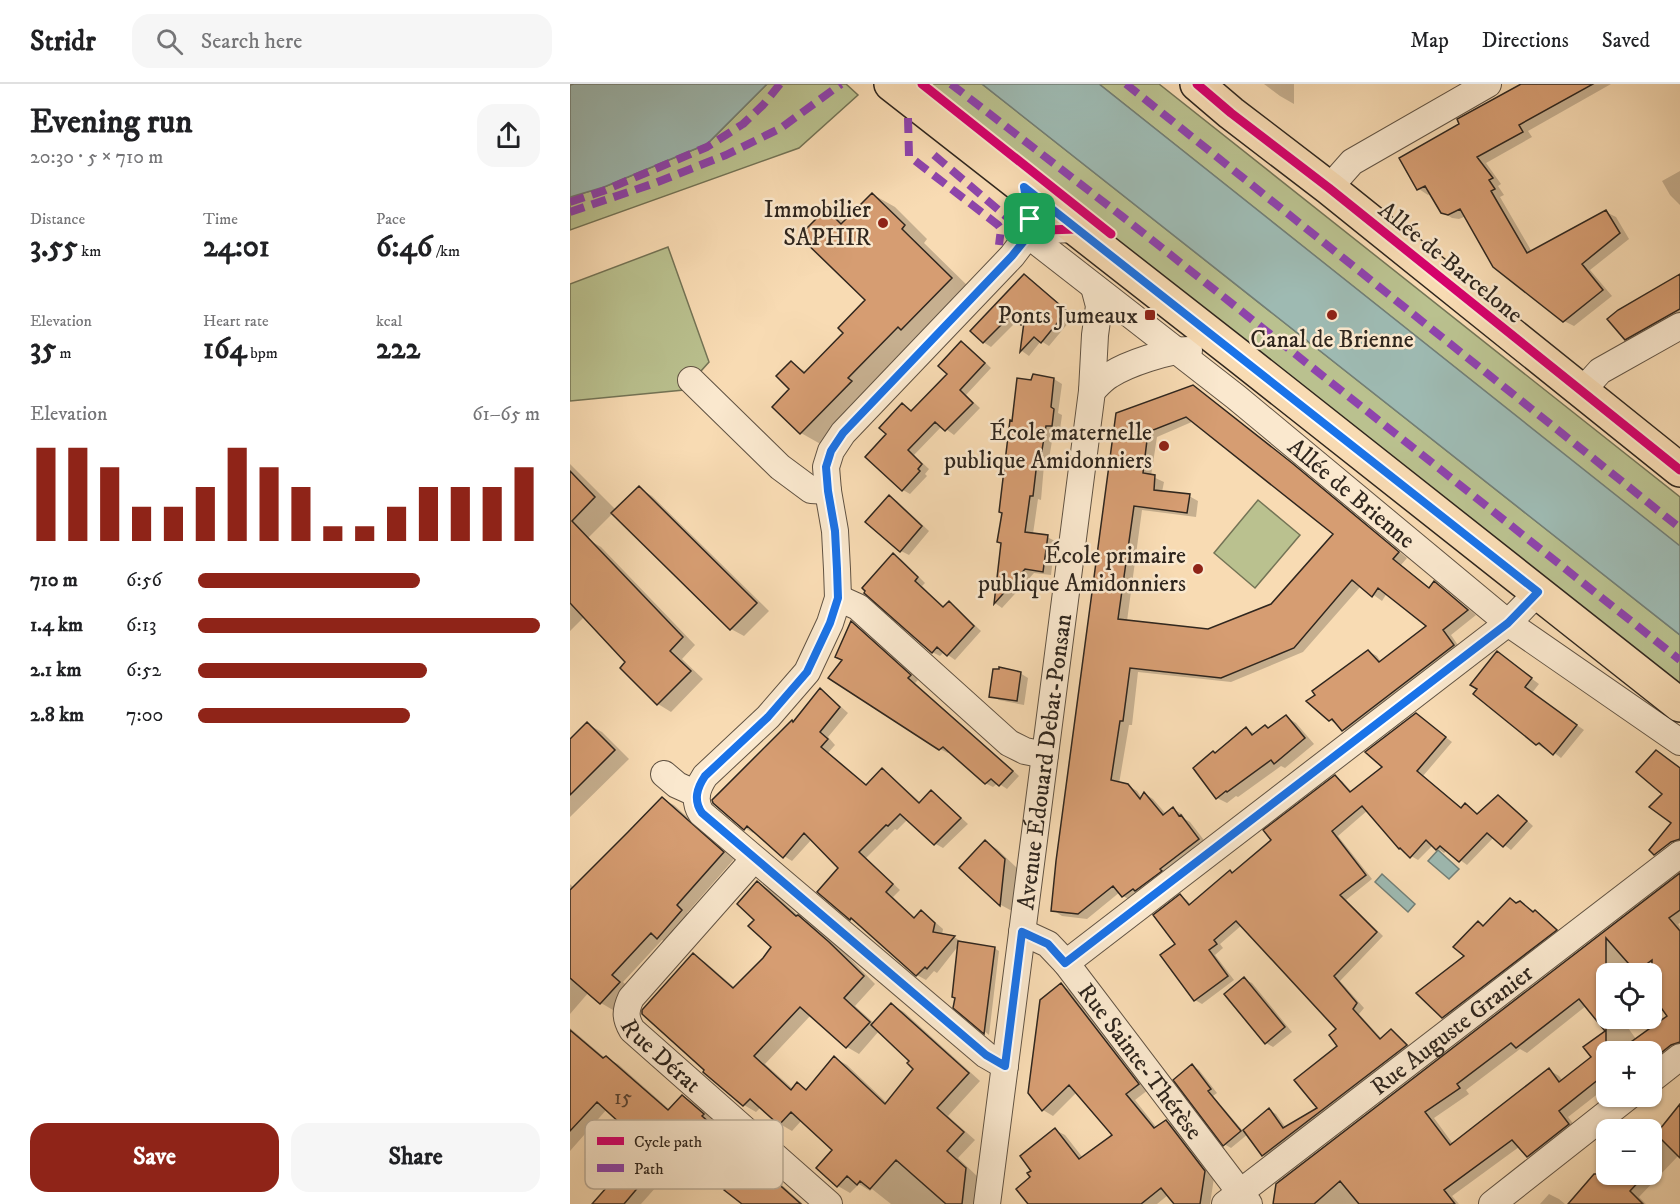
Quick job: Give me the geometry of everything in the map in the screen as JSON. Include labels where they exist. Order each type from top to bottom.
[{"type":"main road","name":"Allée de Brienne","points":[[891,84],[1680,705]]},
{"type":"main road","name":"Allée de Barcelone","points":[[1197,84],[1680,470]]},
{"type":"street","points":[[1329,188],[1352,162],[1488,84]]},
{"type":"street","points":[[1005,1066],[986,1055],[754,859],[702,813],[697,806],[697,794],[699,785],[705,776],[768,717],[807,672],[830,623],[838,598],[835,531],[826,467],[831,451],[843,433],[1012,256],[1028,236],[1030,219],[1024,187]]},
{"type":"street","points":[[1028,236],[1046,230],[1077,229]]},
{"type":"street","name":"Allée de Brienne","points":[[1028,236],[1236,397],[1508,623],[1680,742]]},
{"type":"street","name":"Avenue Édouard Debat-Ponsan","points":[[987,1204],[1092,391],[1099,306],[1094,287]]},
{"type":"street","points":[[1582,391],[1600,371],[1680,326]]},
{"type":"street","points":[[1092,391],[1109,375],[1121,369],[1175,350],[1206,350],[1236,354]]},
{"type":"street","points":[[691,380],[780,467],[811,490],[828,491]]},
{"type":"street","points":[[1065,963],[1508,623],[1538,592]]},
{"type":"street","points":[[838,598],[858,607],[1009,743],[1025,751],[1045,755]]},
{"type":"street","points":[[664,774],[677,785],[697,794]]},
{"type":"street","name":"Rue Auguste Granier","points":[[1238,1200],[1680,854]]},
{"type":"street","name":"Rue Dérat","points":[[734,1120],[632,1030],[626,1019],[626,1010],[631,998],[754,859]]},
{"type":"street","name":"Rue Sainte-Thérèse","points":[[1022,932],[1048,944],[1065,963],[1238,1200]]},
{"type":"street","points":[[1662,1071],[1680,1057]]},
{"type":"street","points":[[1492,1204],[1615,1107]]},
{"type":"street","name":"Rue Dérat","points":[[783,1163],[829,1204]]},
{"type":"green space","points":[[767,84],[846,84],[858,95],[799,148],[570,230],[570,197],[604,187],[707,144]]},
{"type":"green space","points":[[918,84],[982,84],[1680,635],[1680,684]]},
{"type":"green space","points":[[1099,84],[1159,84],[1680,497],[1680,547]]},
{"type":"green space","points":[[668,247],[709,362],[684,390],[570,401],[570,284]]},
{"type":"green space","points":[[1258,500],[1300,535],[1255,588],[1214,553]]},
{"type":"water","points":[[767,84],[707,144],[604,187],[570,197],[570,85]]},
{"type":"water","name":"Canal de Brienne","points":[[982,84],[1099,84],[1680,546],[1680,635]]},
{"type":"water","points":[[1438,850],[1459,869],[1449,879],[1428,861]]},
{"type":"water","points":[[1382,874],[1415,904],[1408,912],[1375,882]]},
{"type":"building","points":[[1521,84],[1593,84],[1519,125],[1523,132],[1477,157],[1493,178],[1489,180],[1495,189],[1491,191],[1527,253],[1606,210],[1620,233],[1582,264],[1603,290],[1563,322],[1493,267],[1460,209],[1448,215],[1441,213],[1425,186],[1417,190],[1399,158],[1459,124],[1457,119]]},
{"type":"building","points":[[872,193],[905,225],[902,229],[952,278],[901,330],[898,327],[848,378],[852,381],[800,434],[772,407],[789,389],[776,376],[791,361],[804,373],[843,333],[838,328],[865,300],[799,236],[826,209],[841,224]]},
{"type":"building","points":[[1024,274],[1067,311],[1041,343],[1034,337],[1020,352],[1024,322],[1021,325],[1010,316],[983,343],[970,331]]},
{"type":"building","points":[[1680,274],[1680,309],[1625,340],[1607,319],[1618,310]]},
{"type":"building","points":[[961,341],[985,363],[960,390],[973,403],[945,431],[935,422],[908,450],[922,464],[918,469],[920,471],[902,491],[865,457],[886,434],[879,428],[902,403],[911,411],[947,374],[938,366]]},
{"type":"building","points":[[1033,374],[1054,378],[1052,426],[1046,426],[1040,462],[1037,462],[1033,496],[1030,496],[1025,532],[1048,535],[1043,572],[1025,569],[994,604],[1001,543],[997,542],[1002,513],[999,512],[1017,378],[1031,380]]},
{"type":"building","points":[[1193,385],[1399,552],[1393,559],[1429,588],[1434,581],[1468,610],[1443,630],[1454,645],[1342,731],[1332,719],[1329,721],[1306,701],[1315,695],[1312,691],[1368,650],[1379,662],[1426,626],[1378,588],[1372,597],[1352,580],[1294,648],[1221,678],[1130,668],[1123,721],[1120,721],[1111,780],[1128,784],[1140,799],[1144,792],[1163,815],[1173,807],[1199,839],[1135,891],[1133,889],[1122,897],[1113,886],[1078,914],[1051,911],[1116,413]],"holes":[[[1186,417],[1333,534],[1271,604],[1208,629],[1118,619],[1134,506],[1187,513],[1190,494],[1154,490],[1155,475],[1143,473],[1148,432]]]},
{"type":"building","points":[[570,471],[595,497],[572,521],[683,637],[670,651],[691,671],[657,705],[620,668],[625,662],[570,603]]},
{"type":"building","points":[[639,486],[757,603],[730,630],[611,513]]},
{"type":"building","points":[[889,495],[922,526],[900,552],[865,522]]},
{"type":"building","points":[[893,553],[918,577],[915,581],[943,607],[949,601],[974,626],[947,656],[937,647],[932,653],[864,593],[862,588]]},
{"type":"building","points":[[851,621],[911,675],[908,678],[1013,771],[999,786],[991,779],[985,784],[943,747],[939,750],[828,678],[842,660],[835,657]]},
{"type":"building","points":[[1497,651],[1532,678],[1525,687],[1577,725],[1553,755],[1539,743],[1536,745],[1473,694],[1477,689],[1470,685]]},
{"type":"building","points":[[999,667],[1021,672],[1017,701],[989,697],[993,669],[999,669]]},
{"type":"building","points":[[820,688],[840,707],[820,732],[828,739],[821,747],[866,785],[882,768],[919,803],[931,790],[961,818],[934,845],[900,814],[859,852],[893,884],[886,892],[914,918],[921,910],[935,923],[933,932],[955,936],[927,969],[925,967],[916,976],[851,918],[850,920],[817,892],[838,868],[804,833],[783,858],[747,826],[744,830],[712,800],[792,720],[793,722]]},
{"type":"building","points":[[1416,713],[1446,737],[1417,771],[1461,808],[1465,803],[1477,814],[1498,795],[1527,821],[1503,847],[1487,833],[1459,862],[1440,846],[1436,850],[1426,840],[1410,858],[1399,849],[1362,806],[1332,831],[1366,875],[1340,895],[1377,932],[1334,976],[1357,1003],[1353,1009],[1380,1039],[1391,1029],[1407,1045],[1262,1156],[1243,1130],[1269,1108],[1283,1128],[1317,1108],[1294,1080],[1337,1046],[1329,1035],[1336,1029],[1236,921],[1214,940],[1217,944],[1209,950],[1228,976],[1194,1001],[1160,955],[1175,944],[1153,915],[1180,894],[1189,905],[1230,870],[1232,873],[1271,840],[1263,830],[1335,775],[1350,792],[1382,767],[1365,752]]},
{"type":"building","points":[[1286,715],[1305,738],[1274,764],[1271,760],[1216,799],[1193,768],[1246,727],[1252,735],[1265,725],[1268,728]]},
{"type":"building","points":[[587,722],[615,750],[570,795],[570,739]]},
{"type":"building","points":[[1656,750],[1680,768],[1680,839],[1671,842],[1654,855],[1649,850],[1671,823],[1649,807],[1662,794],[1636,772]]},
{"type":"building","points":[[662,797],[724,852],[677,905],[682,910],[657,939],[651,933],[612,975],[620,982],[600,1004],[570,978],[570,890]]},
{"type":"building","points":[[985,840],[1005,859],[1000,906],[959,868]]},
{"type":"building","points":[[1680,873],[1680,910],[1669,918],[1680,931],[1680,1042],[1662,1052],[1662,1041],[1632,1041],[1649,1029],[1662,1029],[1662,1020],[1667,1016],[1662,1009],[1662,963],[1652,963],[1652,960],[1648,963],[1628,963],[1606,938],[1606,963],[1596,963],[1596,1020],[1579,999],[1516,1048],[1511,1043],[1457,1084],[1460,1088],[1425,1112],[1450,1145],[1549,1068],[1559,1082],[1591,1057],[1583,1047],[1606,1029],[1606,1041],[1596,1041],[1596,1081],[1559,1111],[1569,1124],[1527,1157],[1512,1140],[1444,1190],[1455,1204],[1359,1204],[1340,1181],[1314,1204],[1273,1204],[1276,1184]]},
{"type":"building","points":[[757,881],[829,942],[864,976],[844,998],[870,1022],[846,1048],[800,1007],[754,1056],[791,1090],[797,1082],[806,1090],[834,1056],[885,1104],[913,1069],[907,1063],[909,1061],[871,1025],[891,1003],[969,1073],[937,1108],[964,1132],[947,1151],[966,1168],[962,1204],[946,1204],[896,1160],[870,1189],[860,1181],[857,1185],[847,1176],[837,1187],[816,1168],[832,1150],[791,1112],[783,1121],[773,1120],[750,1099],[743,1106],[703,1072],[704,1070],[642,1014],[642,1010],[693,953],[733,988],[763,958],[771,947],[748,926],[754,920],[737,904]]},
{"type":"building","points":[[1510,898],[1516,903],[1520,901],[1533,912],[1535,910],[1557,930],[1442,1018],[1416,993],[1464,956],[1453,947],[1478,921],[1483,926]]},
{"type":"building","points":[[958,941],[995,947],[984,1034],[953,1008],[955,998],[952,997]]},
{"type":"building","points":[[1244,977],[1285,1027],[1265,1044],[1224,994]]},
{"type":"building","points":[[1061,983],[1139,1084],[1126,1094],[1154,1128],[1166,1120],[1205,1171],[1200,1204],[1174,1204],[1161,1188],[1141,1204],[1028,1204],[1016,1189],[1030,1177],[1027,1173],[1031,1171],[1020,1156],[1055,1128],[1079,1159],[1112,1135],[1069,1085],[1042,1111],[1028,1093],[1040,1000]]},
{"type":"building","points":[[570,1030],[603,1058],[606,1056],[668,1110],[682,1095],[704,1114],[702,1116],[706,1120],[617,1120],[597,1102],[570,1131]]},
{"type":"building","points":[[1192,1064],[1211,1089],[1208,1091],[1241,1131],[1223,1146],[1173,1080]]},
{"type":"building","points":[[1680,1104],[1680,1158],[1662,1140],[1662,1126]]},
{"type":"building","points":[[1596,1174],[1596,1185],[1636,1185],[1630,1191],[1643,1204],[1568,1204]]},
{"type":"building","points":[[783,1188],[801,1204],[742,1204],[724,1190]]},
{"type":"building","points":[[605,1189],[637,1189],[624,1204],[592,1204]]},
{"type":"marked path","points":[[570,202],[603,191],[707,147],[743,124],[780,84]]},
{"type":"marked path","points":[[570,212],[655,183],[726,155],[781,128],[841,84]]},
{"type":"marked path","points":[[951,84],[1123,217],[1680,660]]},
{"type":"marked path","points":[[1126,84],[1680,528]]},
{"type":"marked path","points":[[908,118],[909,156],[998,225],[1001,229],[999,245]]},
{"type":"marked path","points":[[934,155],[1028,235]]},
{"type":"cycle path","points":[[922,84],[1111,234]]},
{"type":"cycle path","points":[[1197,84],[1680,470]]},
{"type":"cycle path","points":[[1005,1066],[986,1055],[701,813],[697,803],[697,794],[705,776],[768,717],[807,672],[830,623],[838,598],[835,531],[826,467],[831,451],[843,433],[1012,256],[1028,235],[1046,230],[1077,229]]},
{"type":"place","name":"Immobilier SAPHIR","points":[[883,223]]},
{"type":"place","name":"Ponts Jumeaux","points":[[1150,315]]},
{"type":"place","name":"Canal de Brienne","points":[[1332,315]]},
{"type":"place","name":"École maternelle publique Amidonniers","points":[[1164,446]]},
{"type":"place","name":"École primaire publique Amidonniers","points":[[1198,569]]},
{"type":"route","points":[[1024,187],[1538,592],[1508,623],[1065,963],[1048,944],[1022,932],[1005,1066],[986,1055],[754,859],[702,813],[697,806],[697,794],[699,785],[705,776],[768,717],[807,672],[830,623],[838,598],[835,531],[826,467],[831,451],[843,433],[1012,256],[1028,236],[1030,219],[1024,187]]}]
